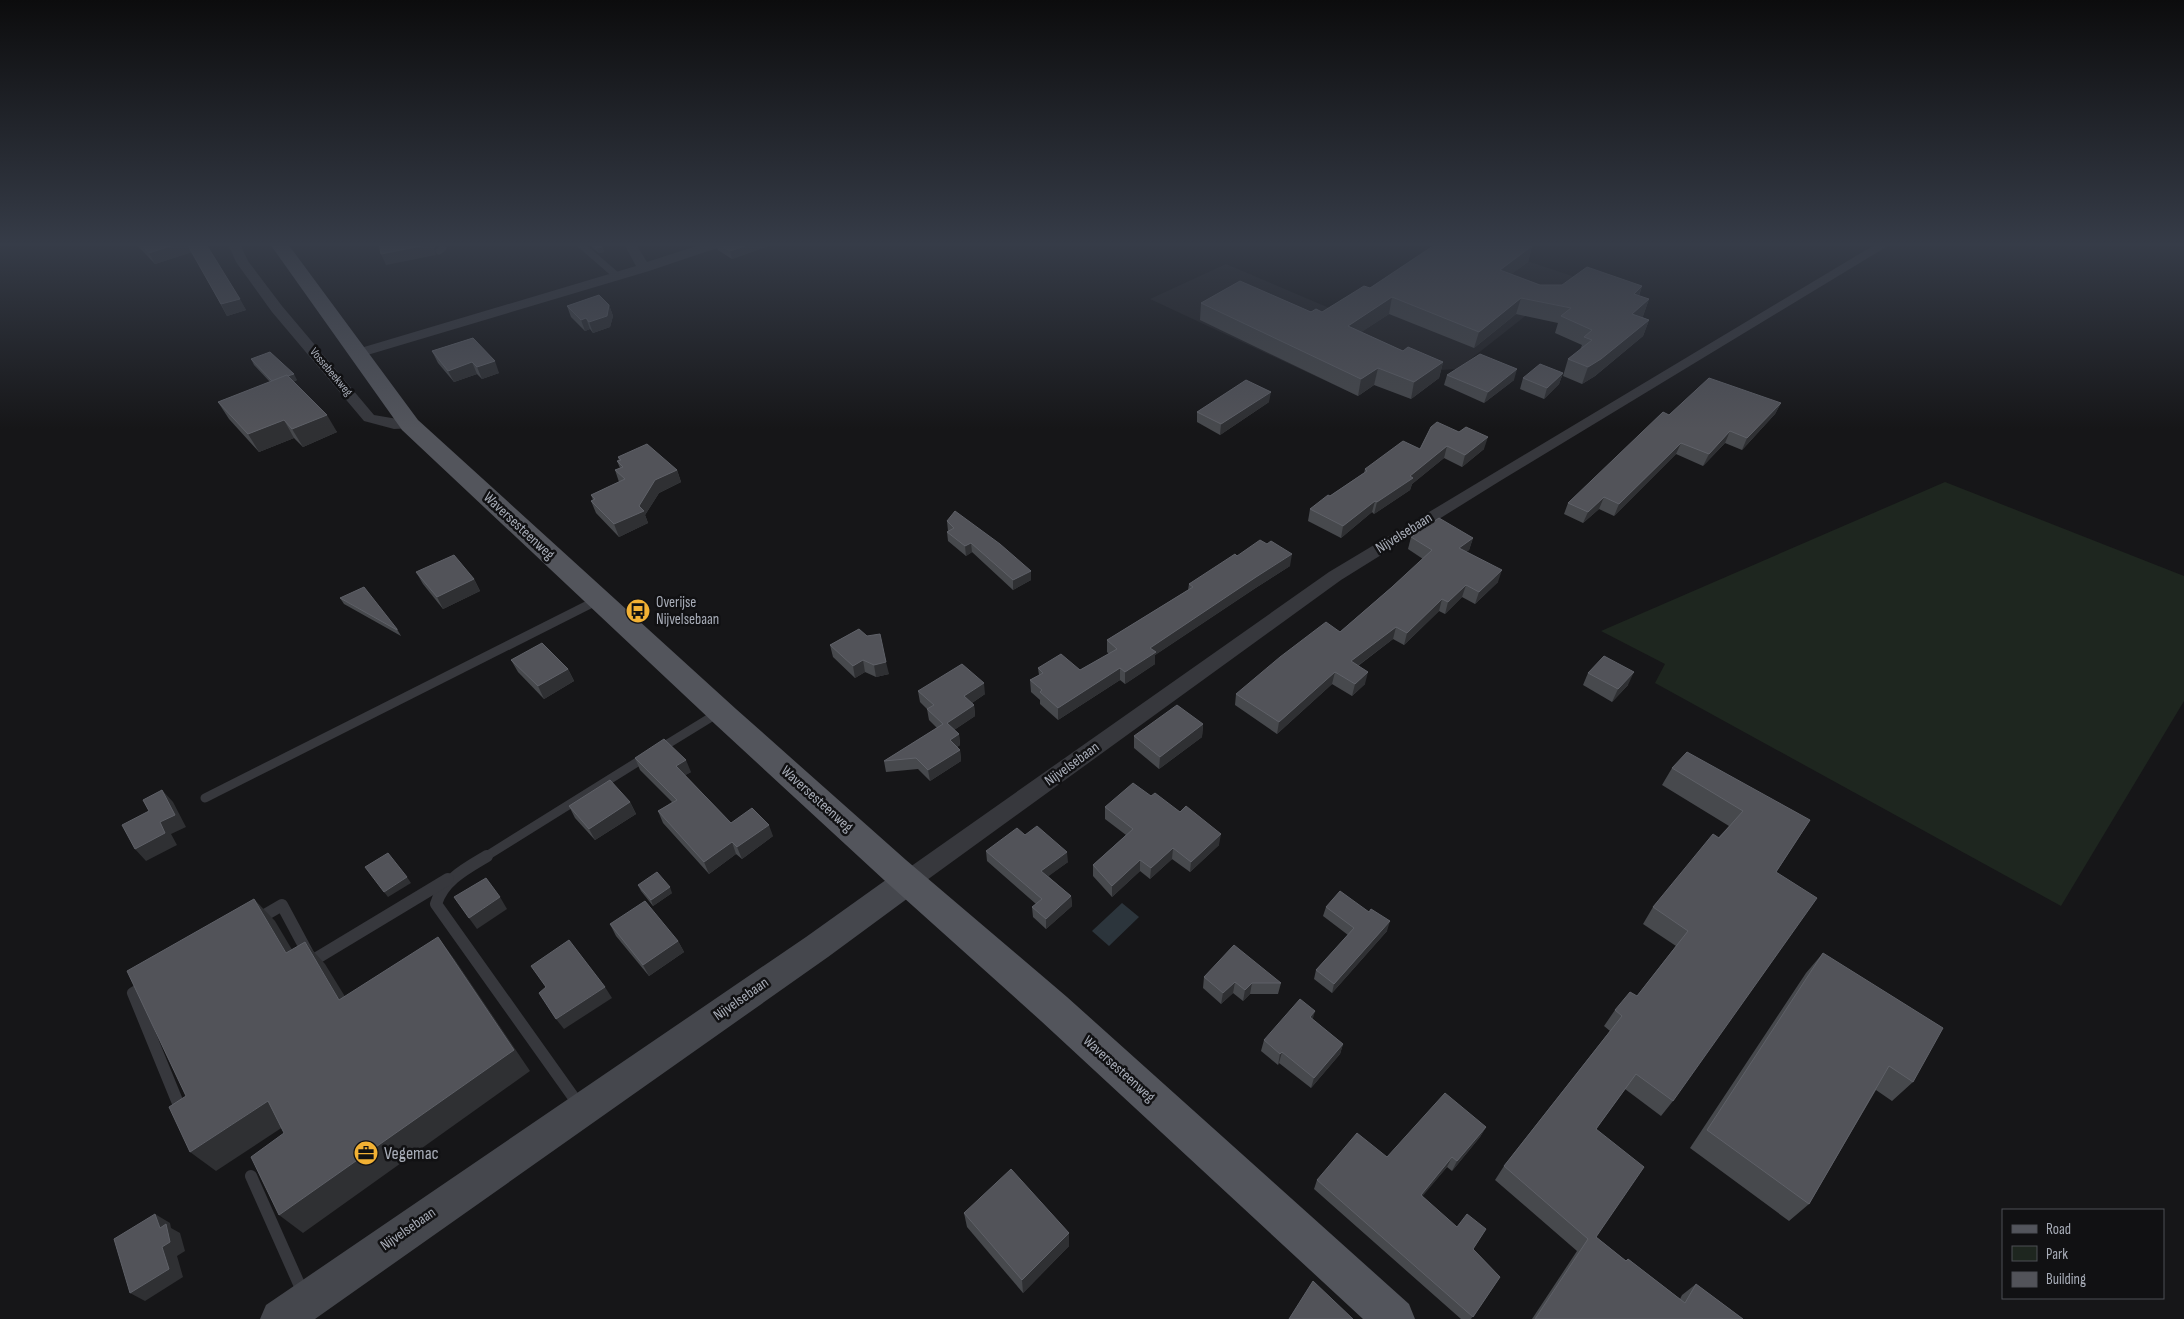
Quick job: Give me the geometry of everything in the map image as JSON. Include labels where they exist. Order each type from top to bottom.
[{"type":"main road","name":"Waversesteenweg","points":[[324,306],[410,425],[720,711],[908,881],[1054,1009],[1394,1319]]},
{"type":"main road","name":"Nijvelsebaan","points":[[294,1309],[817,947],[908,881]]},
{"type":"street","name":"Vossebeekweg","points":[[274,306],[369,418],[394,424],[410,425]]},
{"type":"street","points":[[358,353],[518,306]]},
{"type":"street","name":"Nijvelsebaan","points":[[908,881],[1335,576],[1502,473],[1782,306]]},
{"type":"lane","points":[[205,798],[599,600]]},
{"type":"lane","points":[[249,925],[282,905],[312,961],[457,874],[720,711]]},
{"type":"lane","points":[[457,874],[440,894],[436,904],[582,1109]]},
{"type":"lane","points":[[158,978],[133,993],[186,1122]]},
{"type":"lane","points":[[250,1176],[294,1309]]},
{"type":"shaded area","points":[[1164,306],[1324,306],[1341,313],[1356,306],[1539,306],[1458,369],[1391,373],[1358,396]]},
{"type":"shaded area","points":[[1122,903],[1139,917],[1109,946],[1092,931]]},
{"type":"green space","points":[[1945,482],[2184,576],[2184,701],[2061,906],[1655,683],[1665,664],[1601,631]]},
{"type":"building","points":[[567,306],[609,306],[607,316],[589,322],[586,318],[581,320]]},
{"type":"building","points":[[1206,306],[1296,306],[1311,312],[1316,309],[1322,312],[1332,306],[1379,306],[1348,326],[1403,351],[1408,347],[1443,362],[1414,382],[1378,368],[1361,379]]},
{"type":"building","points":[[1413,306],[1512,306],[1479,332]]},
{"type":"building","points":[[1559,306],[1642,306],[1632,314],[1649,320],[1601,359],[1588,367],[1568,359],[1592,340],[1584,337],[1592,330],[1561,316],[1571,308]]},
{"type":"building","points":[[473,338],[495,361],[477,367],[472,362],[448,371],[432,351]]},
{"type":"building","points":[[270,352],[294,374],[272,381],[251,359]]},
{"type":"building","points":[[1480,354],[1517,369],[1488,392],[1447,375]]},
{"type":"building","points":[[1540,364],[1563,373],[1547,388],[1523,378]]},
{"type":"building","points":[[287,375],[327,415],[292,429],[284,420],[248,434],[218,402]]},
{"type":"building","points":[[1709,378],[1781,403],[1747,438],[1730,431],[1709,454],[1681,443],[1619,504],[1604,497],[1588,512],[1568,503],[1663,412],[1669,415]]},
{"type":"building","points":[[1246,380],[1271,392],[1221,424],[1197,412]]},
{"type":"building","points":[[1437,422],[1459,432],[1466,427],[1488,437],[1465,455],[1447,446],[1410,476],[1413,478],[1377,502],[1375,501],[1343,526],[1310,509],[1328,495],[1330,496],[1367,471],[1365,469],[1403,441],[1420,449],[1431,427]]},
{"type":"building","points":[[647,444],[677,470],[655,480],[639,506],[644,511],[614,524],[591,501],[595,499],[591,495],[625,479],[615,470],[623,467],[617,461],[621,460],[618,457]]},
{"type":"building","points":[[955,511],[1000,544],[1031,571],[1013,580],[971,543],[965,546],[947,532],[954,528],[947,521]]},
{"type":"building","points":[[1439,518],[1473,538],[1459,548],[1502,570],[1479,592],[1466,585],[1448,602],[1442,599],[1407,633],[1396,627],[1351,661],[1368,672],[1355,684],[1335,672],[1279,722],[1236,694],[1326,622],[1340,632],[1392,587],[1432,550],[1411,537]]},
{"type":"building","points":[[1260,540],[1267,544],[1271,541],[1292,554],[1150,648],[1156,652],[1125,672],[1120,668],[1058,708],[1030,680],[1043,673],[1038,668],[1061,654],[1080,670],[1117,649],[1107,640],[1193,587],[1189,584]]},
{"type":"building","points":[[454,555],[474,579],[437,597],[416,572]]},
{"type":"building","points":[[364,587],[397,629],[397,630],[340,598]]},
{"type":"building","points":[[859,629],[867,636],[880,634],[886,662],[874,665],[863,660],[853,666],[830,645]]},
{"type":"building","points":[[542,643],[568,669],[538,686],[511,660]]},
{"type":"building","points":[[1604,656],[1634,672],[1618,689],[1588,673]]},
{"type":"building","points":[[962,664],[984,683],[964,696],[974,705],[947,723],[959,734],[950,740],[960,750],[928,770],[916,758],[884,761],[943,724],[927,709],[934,705],[918,691]]},
{"type":"building","points":[[1177,705],[1203,724],[1160,757],[1134,736]]},
{"type":"building","points":[[664,739],[686,760],[676,766],[731,823],[752,808],[769,825],[737,847],[732,842],[704,862],[658,811],[677,800],[635,758]]},
{"type":"building","points":[[1687,752],[1810,820],[1776,872],[1817,898],[1673,1101],[1636,1074],[1596,1129],[1644,1167],[1596,1237],[1685,1303],[1696,1284],[1743,1319],[1535,1319],[1588,1239],[1504,1166],[1622,1016],[1615,1010],[1630,992],[1637,996],[1688,931],[1653,907],[1713,834],[1719,838],[1743,811],[1672,768]]},
{"type":"building","points":[[610,780],[630,802],[589,829],[569,806]]},
{"type":"building","points":[[1133,783],[1151,796],[1155,793],[1180,812],[1186,806],[1221,834],[1191,862],[1173,848],[1151,868],[1140,860],[1112,886],[1093,865],[1133,829],[1105,807]]},
{"type":"building","points":[[162,790],[175,815],[160,822],[165,833],[135,849],[122,825],[149,811],[143,800]]},
{"type":"building","points":[[1037,826],[1067,852],[1041,871],[1071,896],[1046,919],[1032,907],[1042,899],[986,851],[1017,828],[1025,835]]},
{"type":"building","points":[[388,853],[407,877],[384,892],[365,867]]},
{"type":"building","points":[[657,872],[670,887],[651,900],[638,885]]},
{"type":"building","points":[[486,878],[500,897],[469,918],[454,897]]},
{"type":"building","points":[[1340,891],[1369,912],[1371,909],[1390,921],[1334,984],[1316,970],[1354,928],[1326,907]]},
{"type":"building","points":[[254,899],[286,953],[305,942],[339,1000],[438,937],[514,1050],[279,1215],[251,1157],[284,1133],[268,1101],[190,1152],[169,1107],[186,1096],[127,971]]},
{"type":"building","points":[[645,901],[678,941],[643,965],[610,924]]},
{"type":"building","points":[[569,940],[605,987],[556,1019],[539,993],[546,987],[531,966]]},
{"type":"building","points":[[1234,945],[1281,983],[1252,983],[1245,990],[1235,982],[1223,993],[1204,977]]},
{"type":"building","points":[[1823,953],[1943,1028],[1913,1082],[1889,1066],[1809,1204],[1707,1130]]},
{"type":"building","points":[[1300,999],[1315,1011],[1310,1017],[1343,1044],[1314,1078],[1264,1040]]},
{"type":"building","points":[[1445,1093],[1486,1127],[1457,1161],[1452,1157],[1421,1195],[1457,1227],[1467,1214],[1486,1229],[1473,1249],[1500,1277],[1473,1317],[1317,1180],[1357,1133],[1387,1157]]},
{"type":"building","points":[[1011,1169],[1069,1233],[1022,1280],[964,1213]]},
{"type":"building","points":[[155,1214],[160,1228],[166,1224],[170,1242],[162,1247],[169,1269],[130,1293],[114,1239]]},
{"type":"building","points":[[1313,1281],[1353,1319],[1289,1319]]},
{"type":"place","name":"Overijse Nijvelsebaan","points":[[638,611]]},
{"type":"place","name":"Vegemac","points":[[366,1153]]}]
